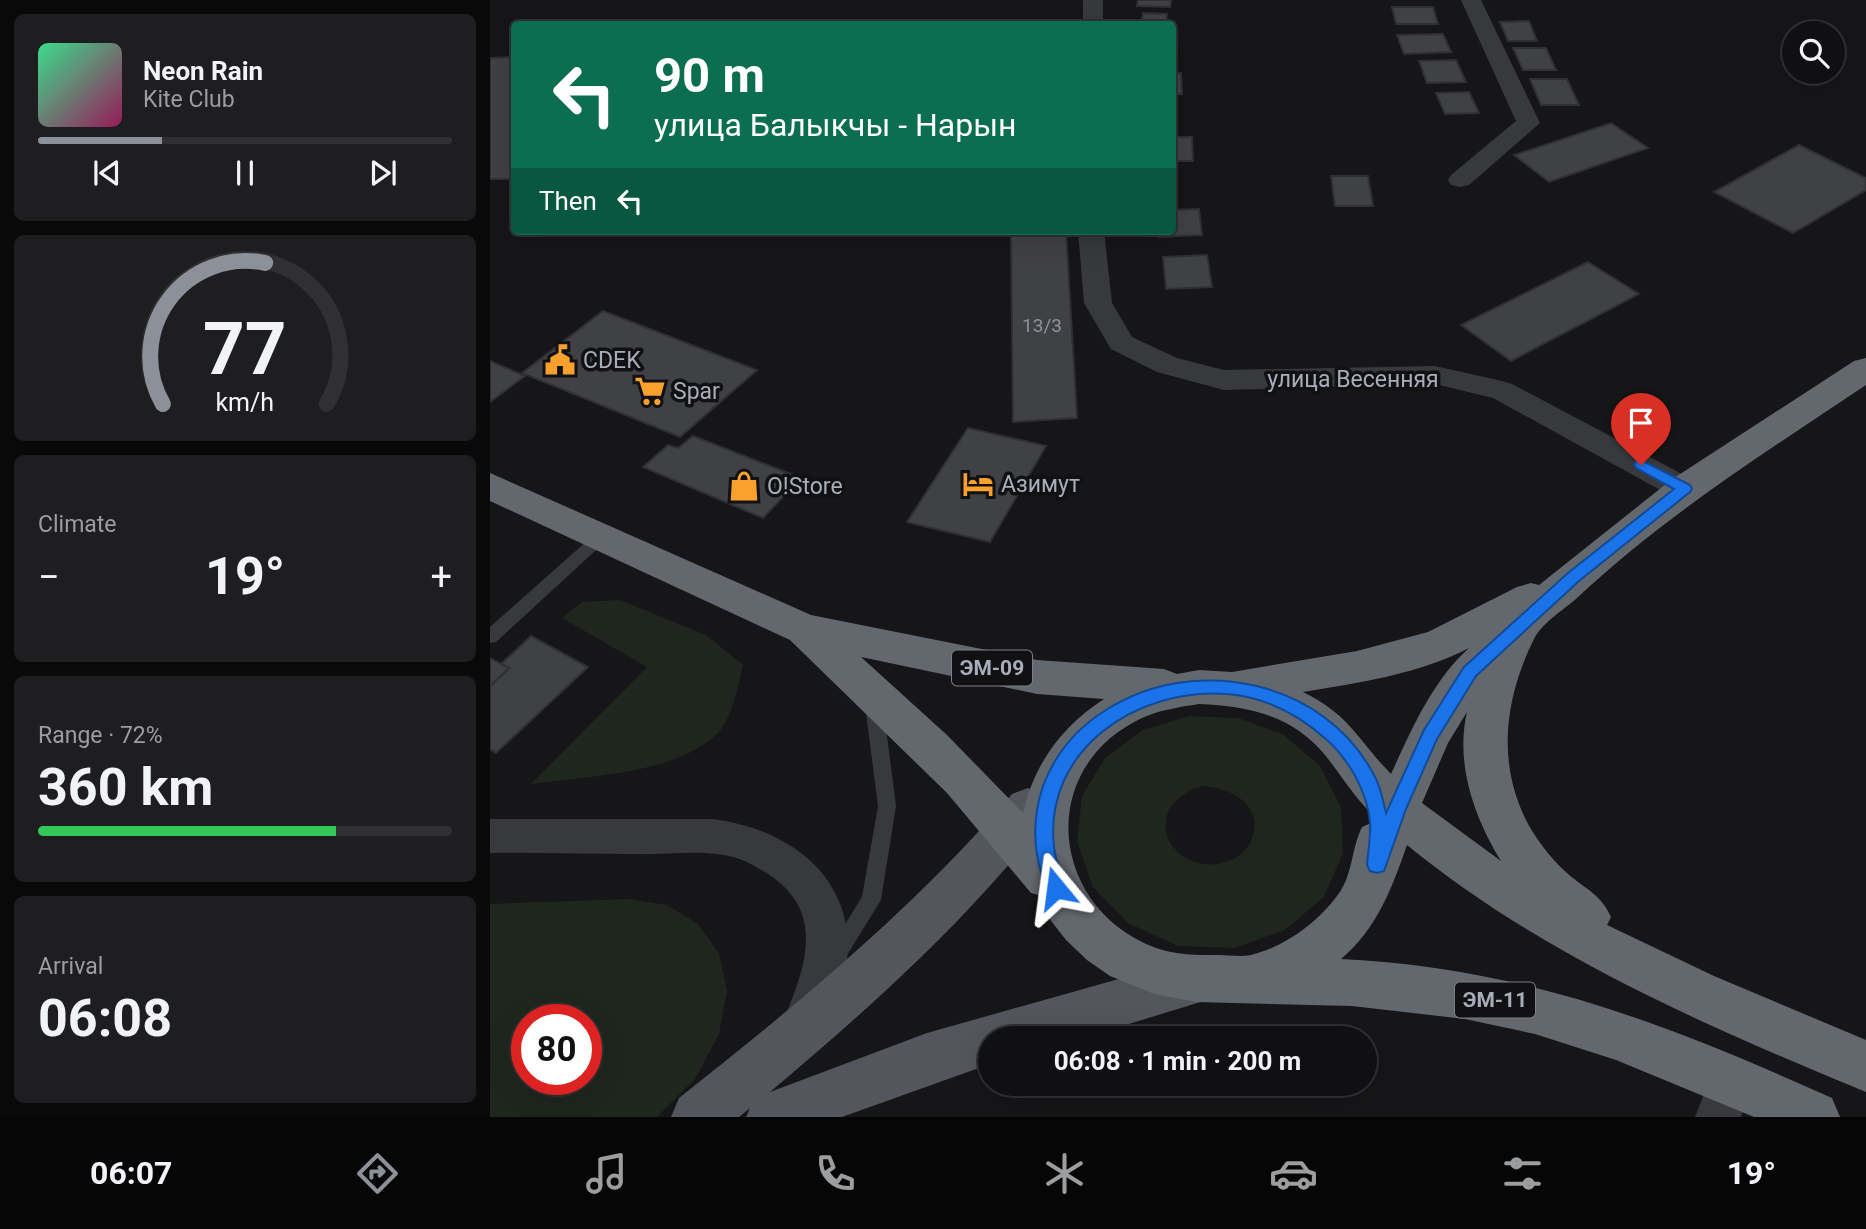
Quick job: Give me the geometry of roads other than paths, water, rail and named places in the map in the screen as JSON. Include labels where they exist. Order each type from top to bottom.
[{"type":"highway","name":"ЭМ-11","points":[[1223,979],[1292,964],[1331,939],[1360,906],[1377,865],[1382,795],[1430,735],[1470,672],[1574,577],[1685,489],[1866,369]]},
{"type":"highway","name":"ЭМ-09","points":[[490,486],[804,629],[1037,677],[1184,687]]},
{"type":"highway","name":"ЭМ-11","points":[[1574,577],[1439,645],[1357,667],[1228,687],[1184,687],[1133,702],[1089,730],[1058,770],[1045,807],[1044,848],[1056,888],[1079,922],[1112,951],[1154,971],[1223,979],[1405,985],[1492,999],[1587,1024],[1680,1057],[1725,1098],[1813,1117]]},
{"type":"highway","name":"ЭМ-11","points":[[1518,628],[1492,699],[1484,746],[1493,794],[1514,842],[1549,887],[1657,974]]},
{"type":"highway","name":"ЭМ-09","points":[[804,629],[1012,828],[1056,888]]},
{"type":"highway","name":"ЭМ-11","points":[[1228,687],[1272,697],[1312,716],[1345,745],[1382,795],[1462,860],[1535,909],[1616,955],[1866,1066]]},
{"type":"main road","points":[[698,1117],[795,1038],[883,960],[1012,828],[1058,770]]},
{"type":"main road","points":[[1042,1026],[1223,979]]},
{"type":"main road","points":[[773,1117],[927,1059],[978,1044]]},
{"type":"street","points":[[1093,0],[1093,21]]},
{"type":"street","points":[[1460,180],[1528,123],[1471,0]]},
{"type":"street","name":"улица Весенняя","points":[[1091,235],[1098,303],[1121,343],[1167,365],[1224,380],[1436,375],[1502,391],[1685,489]]},
{"type":"street","points":[[490,836],[681,836],[733,840],[773,855],[804,877],[824,910],[830,950],[820,994],[795,1038]]},
{"type":"lane","points":[[490,637],[602,536]]},
{"type":"lane","points":[[824,973],[871,900],[887,806],[872,692]]},
{"type":"place","name":"CDEK","points":[[560,360]]},
{"type":"place","name":"Spar","points":[[650,391]]},
{"type":"place","name":"Азимут","points":[[978,484]]},
{"type":"place","name":"O!Store","points":[[744,486]]}]
